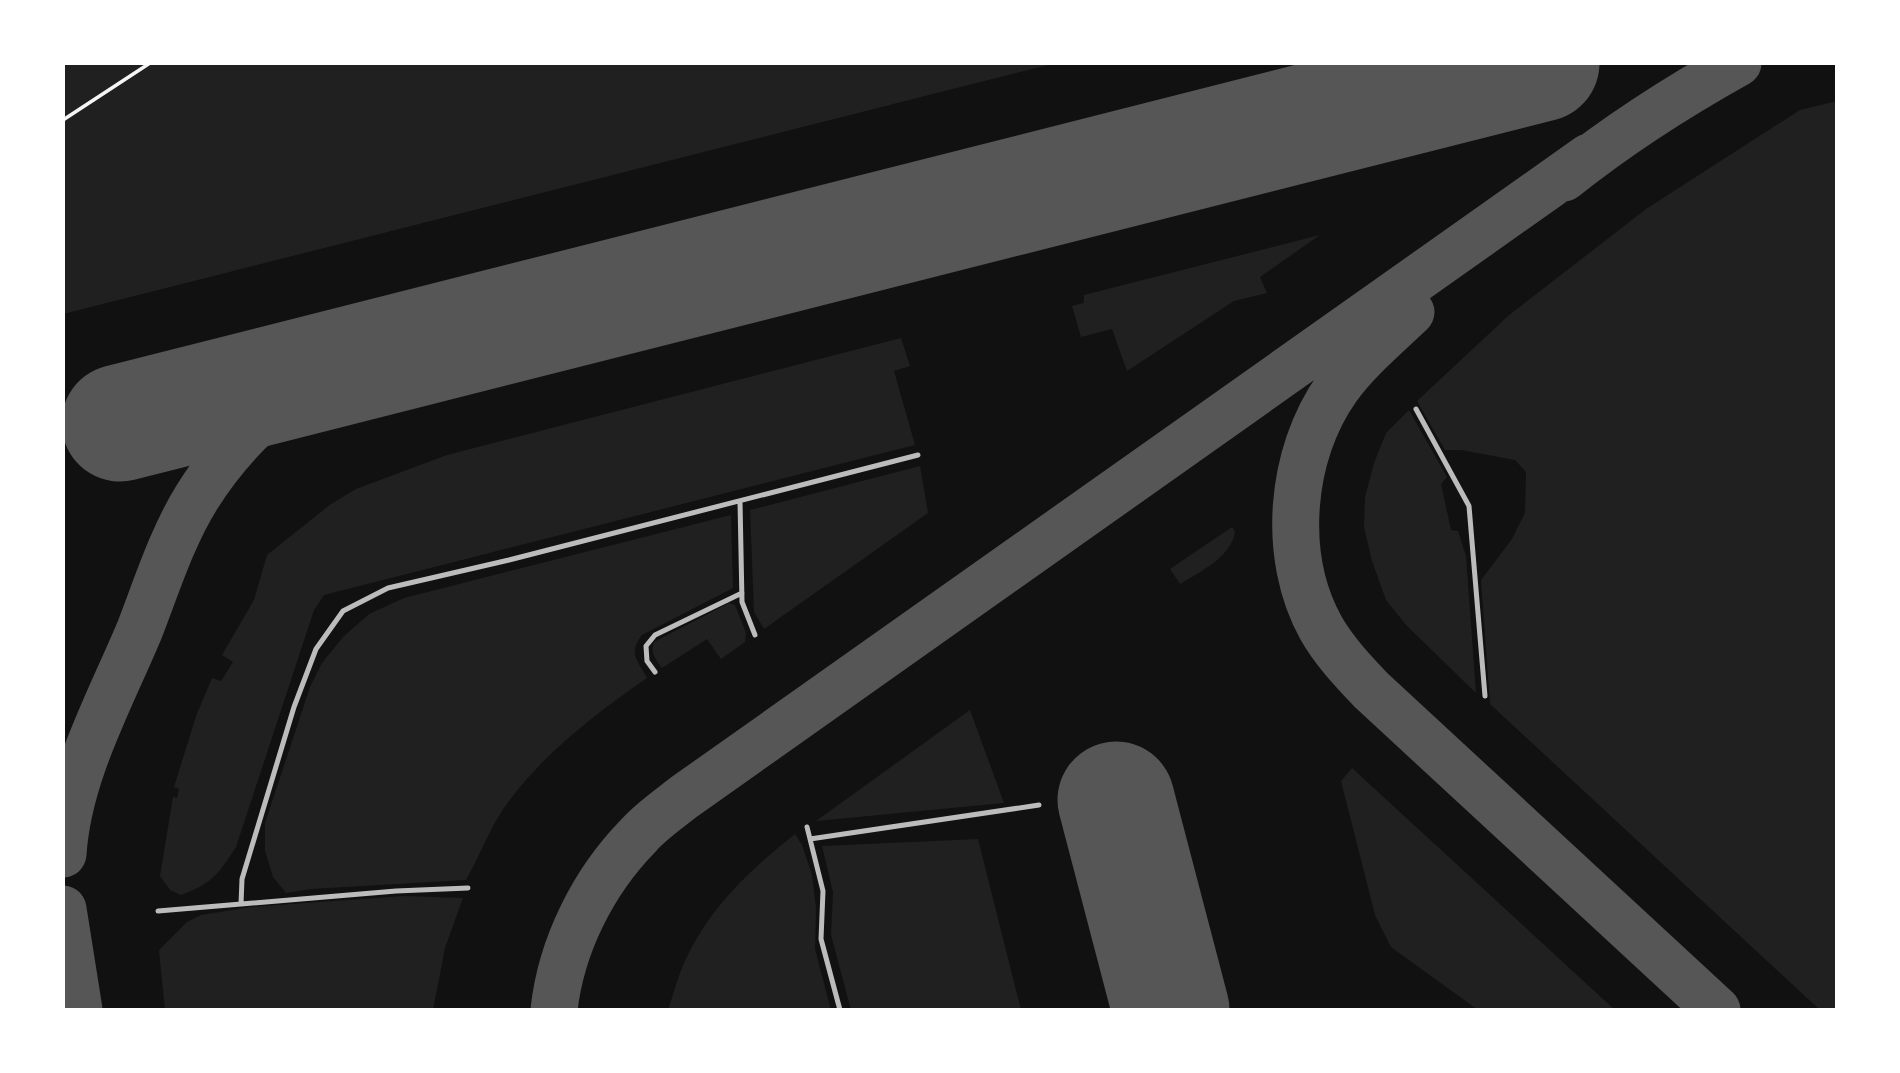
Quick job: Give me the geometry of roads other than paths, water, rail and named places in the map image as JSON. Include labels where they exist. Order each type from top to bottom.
[{"type":"lane","points":[[1416,409],[1469,506],[1485,696]]},
{"type":"lane","points":[[241,904],[242,879],[294,707],[316,649],[343,611],[388,589],[918,455]]},
{"type":"lane","points":[[740,500],[742,602],[755,635]]},
{"type":"lane","points":[[655,673],[647,661],[646,646],[655,635],[742,593]]},
{"type":"lane","points":[[810,839],[1039,805]]},
{"type":"lane","points":[[807,827],[823,891],[821,939],[840,1010]]},
{"type":"lane","points":[[158,911],[468,888]]}]
